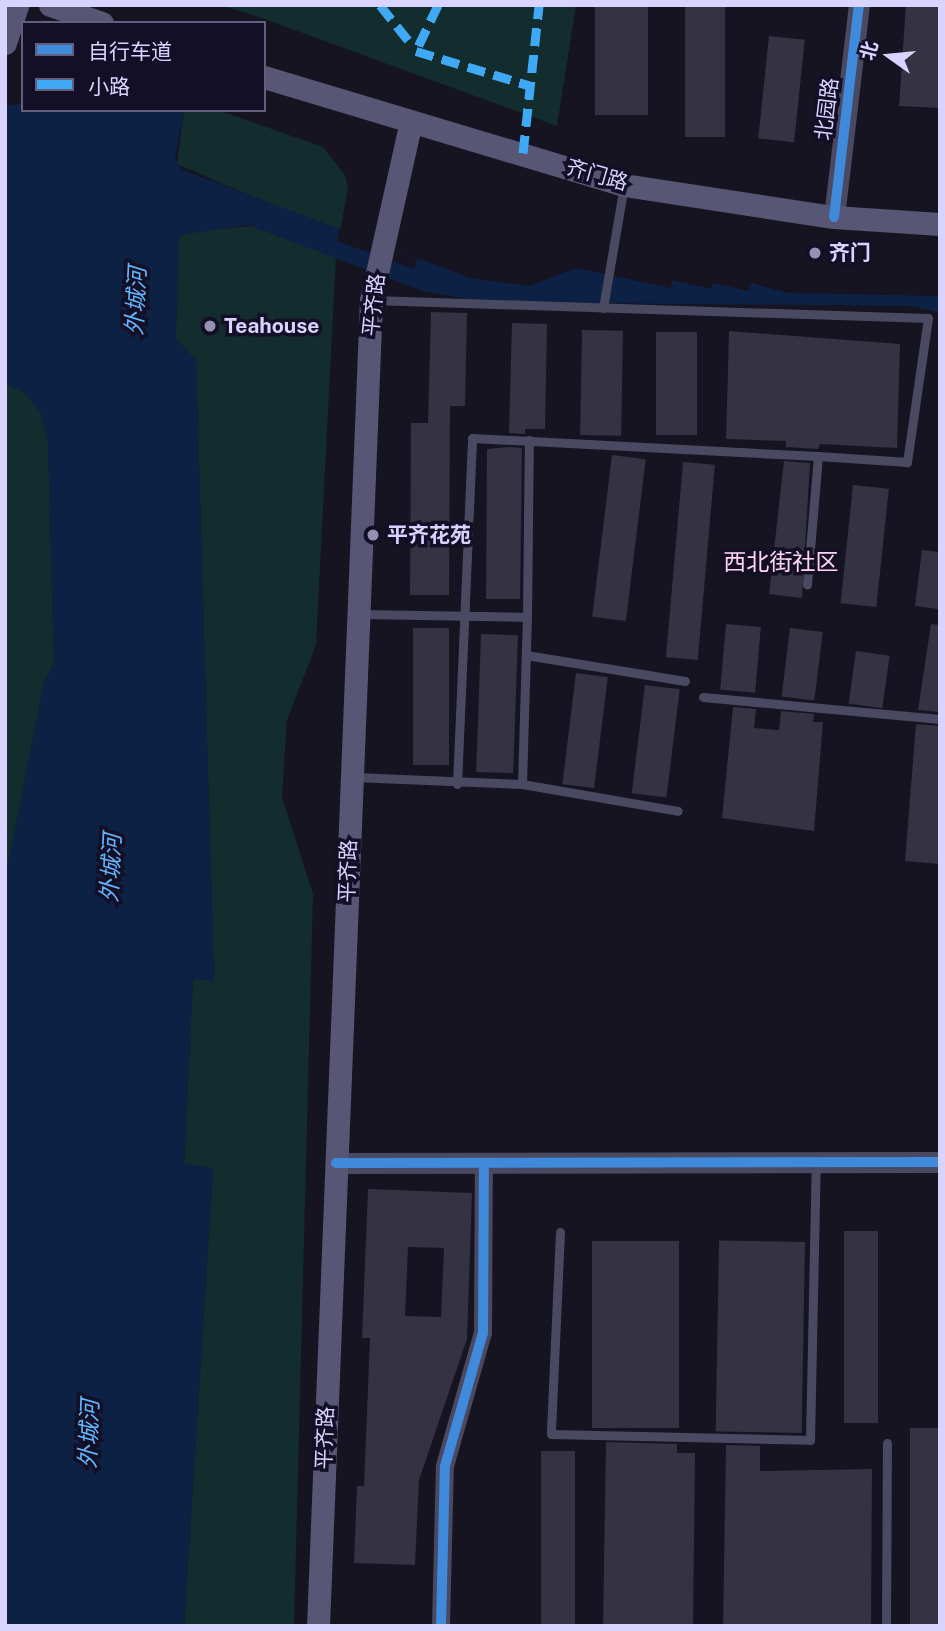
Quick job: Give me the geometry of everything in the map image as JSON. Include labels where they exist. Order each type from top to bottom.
[{"type":"main road","points":[[5,43],[17,5]]},
{"type":"main road","points":[[50,5],[96,21]]},
{"type":"main road","name":"齐门路","points":[[266,78],[624,185],[834,217],[940,224]]},
{"type":"main road","name":"平齐路","points":[[318,1626],[371,300],[383,229],[411,121]]},
{"type":"street","name":"北园路","points":[[834,217],[859,5]]},
{"type":"street","points":[[337,1163],[940,1162]]},
{"type":"street","points":[[441,1626],[445,1465],[483,1333],[484,1163]]},
{"type":"lane","points":[[603,306],[624,185]]},
{"type":"lane","points":[[371,300],[928,317],[907,462],[472,438],[457,784]]},
{"type":"lane","points":[[522,784],[529,440]]},
{"type":"lane","points":[[807,585],[818,457]]},
{"type":"lane","points":[[359,614],[527,617]]},
{"type":"lane","points":[[526,655],[685,681]]},
{"type":"lane","points":[[703,697],[940,719]]},
{"type":"lane","points":[[352,777],[457,784],[522,784],[678,811]]},
{"type":"lane","points":[[561,1232],[551,1434],[810,1440],[816,1162]]},
{"type":"lane","points":[[886,1626],[887,1443]]},
{"type":"green space","points":[[219,5],[576,5],[557,126],[259,17]]},
{"type":"green space","points":[[184,112],[224,112],[323,147],[345,175],[348,187],[336,256],[316,645],[287,720],[282,797],[313,894],[294,1626],[184,1626],[213,1169],[184,1165],[193,978],[214,980],[196,361],[176,339],[177,239],[184,232],[253,226],[253,197],[177,164]]},
{"type":"green space","points":[[5,383],[25,393],[40,411],[48,440],[54,663],[44,683],[5,881]]},
{"type":"water","name":"外城河","points":[[21,103],[21,112],[184,112],[175,159],[183,170],[470,278],[529,286],[576,268],[671,288],[672,280],[711,289],[713,283],[748,291],[751,283],[789,293],[940,296],[940,313],[911,306],[483,302],[423,291],[248,225],[179,235],[176,339],[196,360],[214,981],[193,979],[184,1164],[213,1168],[184,1626],[5,1626],[5,881],[44,683],[54,663],[48,440],[40,411],[25,393],[5,383],[5,106]]},
{"type":"pier","points":[[82,5],[186,5],[208,13],[206,21],[79,21]]},
{"type":"pier","points":[[340,228],[417,259],[414,269],[337,241]]},
{"type":"building","points":[[595,5],[648,5],[648,115],[595,115]]},
{"type":"building","points":[[685,5],[725,5],[725,137],[685,137]]},
{"type":"building","points":[[906,5],[940,5],[940,108],[899,106]]},
{"type":"building","points":[[769,36],[805,40],[794,142],[758,138]]},
{"type":"building","points":[[431,312],[467,313],[465,406],[450,406],[449,595],[410,595],[411,423],[428,423]]},
{"type":"building","points":[[512,323],[547,324],[545,429],[525,429],[525,434],[509,433]]},
{"type":"building","points":[[582,330],[623,331],[621,436],[580,435]]},
{"type":"building","points":[[729,331],[900,344],[897,448],[820,444],[818,449],[786,447],[786,441],[726,439]]},
{"type":"building","points":[[656,332],[697,332],[697,435],[656,435]]},
{"type":"building","points":[[522,448],[520,599],[486,599],[487,449]]},
{"type":"building","points":[[612,455],[646,459],[626,621],[592,617]]},
{"type":"building","points":[[784,461],[810,463],[802,598],[769,594]]},
{"type":"building","points":[[683,462],[715,465],[698,660],[666,657]]},
{"type":"building","points":[[853,485],[889,489],[876,607],[841,603]]},
{"type":"building","points":[[922,550],[940,552],[938,609],[915,606]]},
{"type":"building","points":[[726,624],[761,627],[755,693],[720,690]]},
{"type":"building","points":[[931,624],[940,625],[940,712],[918,710]]},
{"type":"building","points":[[413,628],[449,628],[449,765],[413,765]]},
{"type":"building","points":[[790,628],[823,632],[814,701],[782,696]]},
{"type":"building","points":[[481,634],[518,635],[513,773],[476,772]]},
{"type":"building","points":[[856,651],[890,656],[882,708],[849,703]]},
{"type":"building","points":[[576,673],[608,677],[594,788],[562,784]]},
{"type":"building","points":[[645,685],[680,689],[666,797],[632,793]]},
{"type":"building","points":[[733,707],[756,709],[754,728],[779,730],[781,711],[814,714],[813,722],[823,722],[814,831],[722,818]]},
{"type":"building","points":[[916,724],[940,726],[940,864],[905,861]]},
{"type":"building","points":[[368,1189],[472,1193],[467,1339],[419,1480],[415,1565],[354,1563],[357,1486],[364,1486],[370,1338],[362,1338]],"holes":[[[408,1247],[444,1248],[441,1317],[405,1316]]]},
{"type":"building","points":[[844,1231],[878,1231],[878,1423],[844,1423]]},
{"type":"building","points":[[719,1240],[805,1242],[802,1433],[716,1431]]},
{"type":"building","points":[[592,1241],[679,1241],[679,1428],[592,1428]]},
{"type":"building","points":[[910,1428],[940,1428],[940,1626],[910,1626]]},
{"type":"building","points":[[606,1442],[677,1444],[677,1453],[695,1453],[693,1626],[603,1626]]},
{"type":"building","points":[[726,1445],[760,1446],[760,1471],[872,1469],[871,1626],[723,1626]]},
{"type":"building","points":[[541,1451],[575,1451],[575,1626],[541,1626]]},
{"type":"marked path","points":[[380,5],[408,40]]},
{"type":"marked path","points":[[438,5],[416,51],[531,86]]},
{"type":"marked path","points":[[523,153],[539,5]]},
{"type":"cycle path","points":[[834,217],[859,5]]},
{"type":"cycle path","points":[[336,1163],[940,1162]]},
{"type":"cycle path","points":[[441,1626],[445,1466],[483,1333],[484,1163]]},
{"type":"place","name":"齐门","points":[[815,253]]},
{"type":"place","name":"Teahouse","points":[[210,326]]},
{"type":"place","name":"平齐花苑","points":[[373,535]]},
{"type":"district","name":"西北街社区","points":[[781,562]]}]
